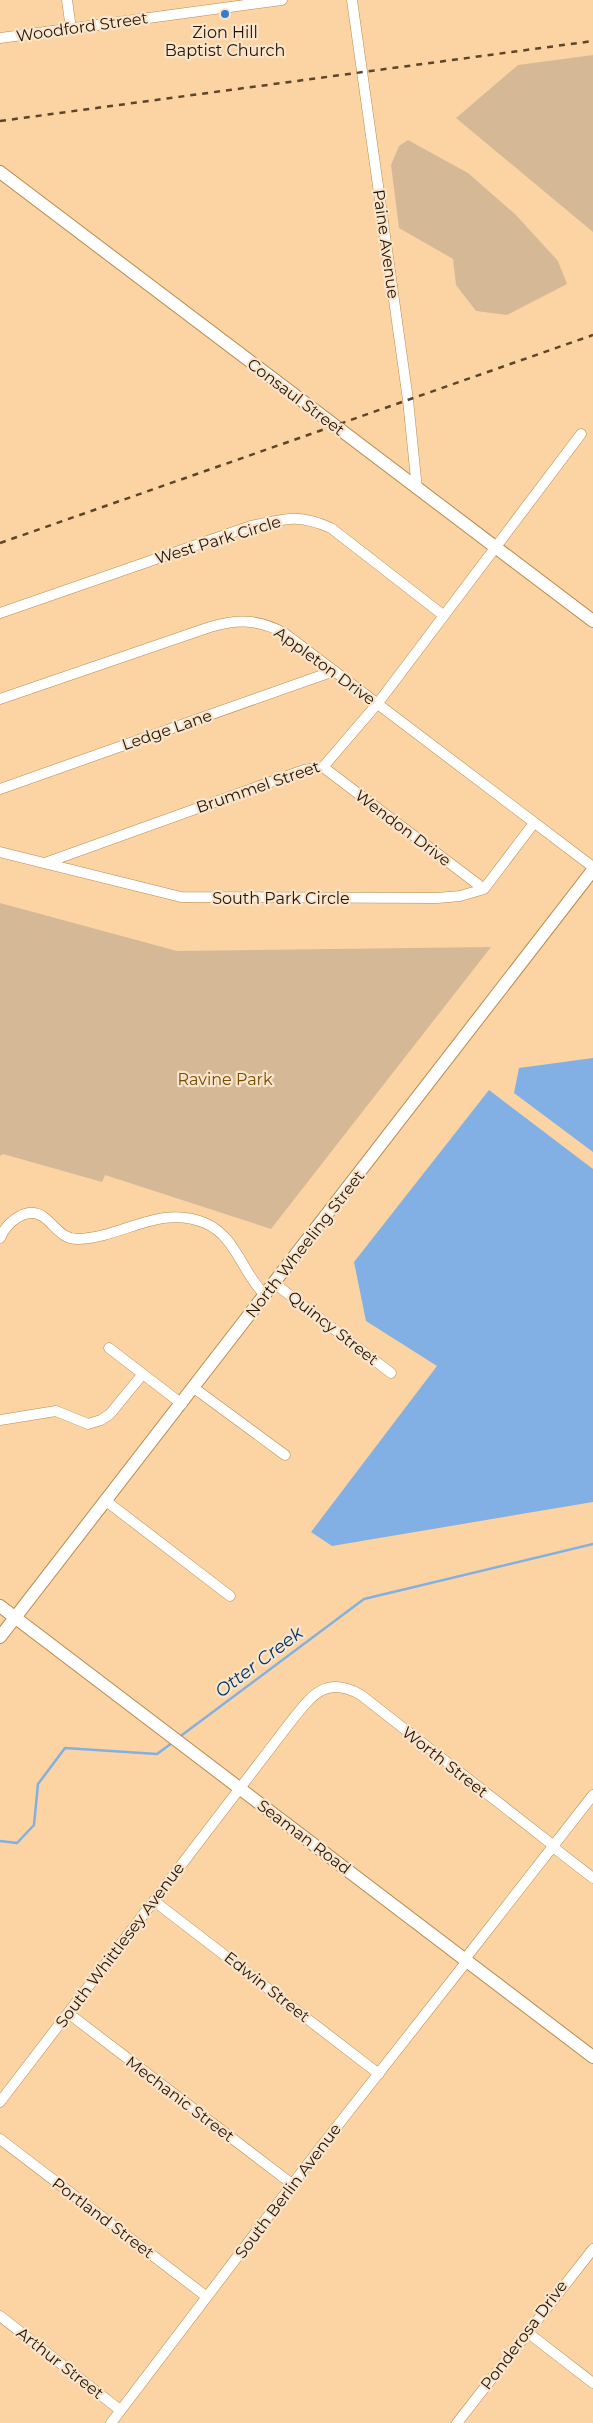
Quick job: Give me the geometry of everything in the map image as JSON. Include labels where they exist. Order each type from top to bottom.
[{"type":"street","points":[[67,0],[70,29]]},
{"type":"street","name":"Woodford Street","points":[[0,38],[282,0]]},
{"type":"street","name":"Paine Avenue","points":[[352,0],[408,400],[417,488]]},
{"type":"street","name":"Consaul Street","points":[[0,172],[593,622]]},
{"type":"street","name":"Brummel Street","points":[[45,863],[304,770],[323,767],[378,703],[443,614],[581,434]]},
{"type":"street","name":"West Park Circle","points":[[0,614],[251,526],[293,517],[312,520],[331,528],[443,614]]},
{"type":"street","name":"Appleton Drive","points":[[0,699],[210,627],[239,620],[258,622],[284,633],[593,868]]},
{"type":"street","name":"Ledge Lane","points":[[0,789],[334,671]]},
{"type":"street","name":"Wendon Drive","points":[[323,767],[484,889]]},
{"type":"street","points":[[484,889],[534,824]]},
{"type":"street","name":"South Park Circle","points":[[0,852],[181,897],[437,898],[460,896],[484,889]]},
{"type":"street","name":"North Wheeling Street","points":[[0,1637],[182,1404],[593,868]]},
{"type":"street","points":[[0,1238],[8,1224],[19,1216],[32,1213],[44,1217],[59,1233],[77,1239],[108,1234],[159,1217],[183,1217],[204,1223],[220,1232],[232,1246],[252,1281],[265,1295]]},
{"type":"street","name":"Quincy Street","points":[[274,1283],[391,1373]]},
{"type":"street","points":[[108,1348],[182,1404]]},
{"type":"street","points":[[0,1420],[56,1411],[88,1424],[101,1420],[110,1414],[142,1375]]},
{"type":"street","points":[[194,1388],[285,1456]]},
{"type":"street","points":[[106,1501],[230,1596]]},
{"type":"street","name":"Seaman Road","points":[[0,1606],[593,2057]]},
{"type":"street","name":"South Whittlesey Avenue","points":[[0,2102],[306,1703],[317,1692],[333,1686]]},
{"type":"street","name":"Worth Street","points":[[333,1686],[348,1689],[361,1695],[593,1878]]},
{"type":"street","name":"South Berlin Avenue","points":[[111,2423],[292,2184],[593,1795]]},
{"type":"street","name":"Edwin Street","points":[[154,1901],[379,2074]]},
{"type":"street","name":"Mechanic Street","points":[[68,2014],[292,2184]]},
{"type":"street","name":"Portland Street","points":[[0,2139],[207,2297]]},
{"type":"street","name":"Ponderosa Drive","points":[[457,2423],[593,2249]]},
{"type":"street","name":"Arthur Street","points":[[0,2316],[120,2410]]},
{"type":"street","points":[[527,2332],[593,2383]]},
{"type":"green space","points":[[593,55],[593,232],[456,118],[518,65]]},
{"type":"green space","points":[[408,140],[468,173],[515,214],[558,261],[567,284],[507,315],[476,311],[456,285],[453,259],[399,228],[391,165],[399,146]]},
{"type":"green space","name":"Ravine Park","points":[[0,903],[177,951],[491,947],[271,1229],[105,1175],[102,1182],[3,1154],[0,1156]]},
{"type":"water","points":[[593,1058],[593,1152],[514,1093],[519,1068]]},
{"type":"water","points":[[489,1090],[593,1169],[593,1502],[332,1546],[311,1532],[437,1366],[366,1321],[354,1262]]},
{"type":"waterway","name":"Otter Creek","points":[[178,1738],[364,1599],[593,1544]]},
{"type":"waterway","name":"Otter Creek","points":[[0,1841],[17,1843],[34,1825],[38,1784],[65,1748],[157,1754],[172,1743]]},
{"type":"railway","points":[[0,121],[593,41]]},
{"type":"railway","points":[[0,543],[593,335]]},
{"type":"place","name":"Zion Hill Baptist Church","points":[[225,14]]}]
